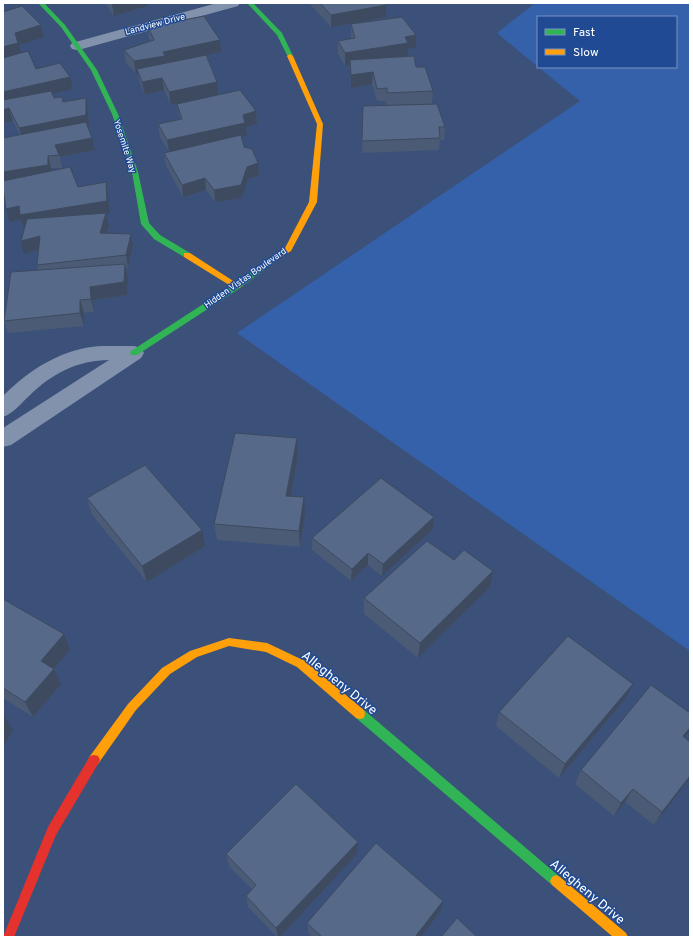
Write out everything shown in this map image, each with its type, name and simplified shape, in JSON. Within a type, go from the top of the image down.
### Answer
[{"type":"street","name":"Yosemite Way","points":[[41,3],[63,26],[94,70],[115,114],[135,172],[145,224],[157,237],[237,286]]},
{"type":"street","name":"Landview Drive","points":[[77,46],[233,3]]},
{"type":"street","name":"Hidden Vistas Boulevard","points":[[3,439],[237,286],[288,249],[312,202],[320,124],[280,34],[250,3]]},
{"type":"street","points":[[3,409],[24,386],[47,370],[69,359],[97,353],[134,353]]},
{"type":"street","name":"Allegheny Drive","points":[[8,937],[52,831],[94,760],[132,707],[166,671],[194,654],[229,642],[266,648],[301,664],[622,937]]},
{"type":"shaded area","points":[[535,3],[690,3],[690,651],[237,333],[580,101],[539,68],[677,68],[677,16],[537,16],[537,66],[497,33]]},
{"type":"building","points":[[320,3],[385,3],[386,5],[331,15]]},
{"type":"building","points":[[22,6],[41,25],[15,33],[18,43],[3,47],[3,12]]},
{"type":"building","points":[[204,16],[220,40],[163,52],[165,56],[134,61],[124,50],[154,40],[148,27]]},
{"type":"building","points":[[402,17],[416,35],[405,37],[408,43],[345,53],[338,41],[355,38],[351,24]]},
{"type":"building","points":[[28,51],[36,69],[60,63],[70,77],[3,92],[3,58]]},
{"type":"building","points":[[206,55],[217,82],[169,92],[162,78],[142,82],[137,69]]},
{"type":"building","points":[[414,56],[416,67],[425,67],[433,91],[387,93],[387,88],[377,89],[373,72],[351,75],[350,60]]},
{"type":"building","points":[[240,90],[256,111],[243,115],[245,123],[167,140],[158,124],[182,119],[177,104]]},
{"type":"building","points":[[51,91],[54,98],[62,97],[63,102],[86,98],[86,115],[19,128],[9,108],[3,110],[3,100]]},
{"type":"building","points":[[437,104],[445,127],[439,127],[440,138],[362,141],[363,106]]},
{"type":"building","points":[[86,122],[92,138],[55,145],[59,155],[48,156],[48,165],[3,172],[3,138]]},
{"type":"building","points":[[241,135],[244,147],[252,149],[258,163],[247,167],[241,185],[214,190],[205,178],[182,185],[164,153]]},
{"type":"building","points":[[70,167],[78,187],[106,182],[107,201],[20,215],[19,206],[6,209],[3,181]]},
{"type":"building","points":[[106,213],[100,233],[131,234],[126,255],[37,265],[40,236],[21,241],[27,219]]},
{"type":"building","points":[[125,264],[124,282],[90,287],[91,299],[80,300],[80,313],[4,321],[11,272]]},
{"type":"building","points":[[235,433],[297,438],[286,496],[304,497],[299,531],[214,524]]},
{"type":"building","points":[[145,465],[202,530],[142,566],[87,498]]},
{"type":"building","points":[[381,478],[434,517],[383,564],[368,553],[352,569],[312,538]]},
{"type":"building","points":[[427,541],[454,560],[464,550],[493,571],[420,643],[364,598]]},
{"type":"building","points":[[3,599],[64,634],[41,661],[54,669],[25,702],[3,688]]},
{"type":"building","points":[[568,636],[633,684],[565,764],[499,712]]},
{"type":"building","points":[[651,685],[690,713],[690,728],[683,736],[690,742],[690,776],[662,812],[633,789],[621,803],[581,770]]},
{"type":"building","points":[[296,784],[358,842],[276,928],[246,896],[256,885],[226,854]]},
{"type":"building","points":[[376,843],[443,901],[415,937],[322,937],[307,923]]},
{"type":"building","points":[[457,918],[477,937],[441,937]]},
{"type":"traffic: fast","points":[[41,3],[63,26],[94,70],[115,114],[135,172],[145,224],[157,237],[187,255]]},
{"type":"traffic: fast","points":[[250,3],[280,34],[290,56]]},
{"type":"traffic: fast","points":[[134,353],[237,286],[272,261]]},
{"type":"traffic: fast","points":[[360,714],[556,881]]},
{"type":"traffic: slow","points":[[272,261],[288,249],[313,202],[320,124],[290,56]]},
{"type":"traffic: slow","points":[[187,255],[237,286]]},
{"type":"traffic: slow","points":[[94,760],[132,707],[166,671],[194,654],[229,642],[267,648],[301,664],[360,714]]},
{"type":"traffic: slow","points":[[556,881],[622,937]]},
{"type":"traffic: jam","points":[[8,937],[52,831],[94,760]]}]
